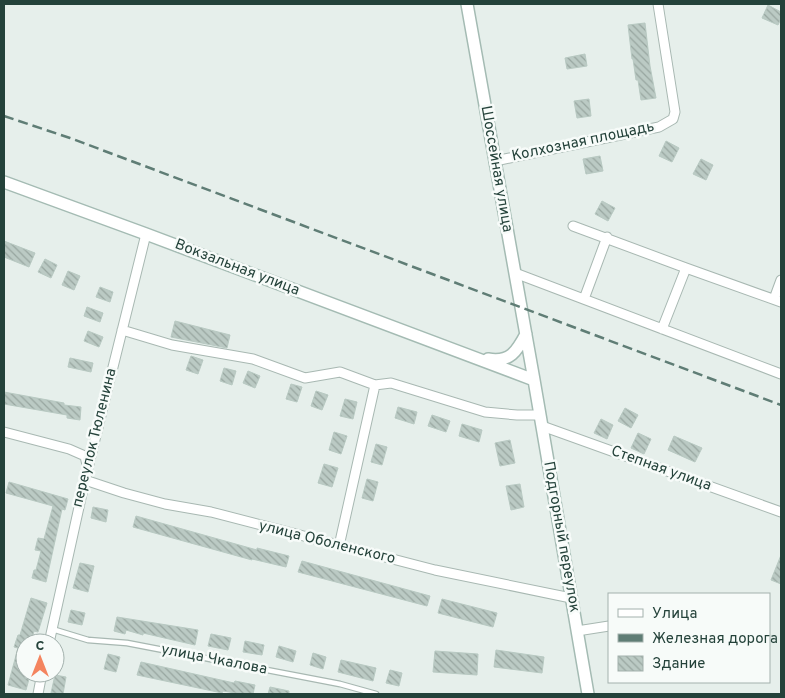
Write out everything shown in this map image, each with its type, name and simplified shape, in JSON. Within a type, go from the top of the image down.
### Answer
[{"type":"main road","name":"Шоссейная улица","points":[[467,4],[534,380]]},
{"type":"main road","name":"Вокзальная улица","points":[[4,182],[469,355]]},
{"type":"main road","points":[[469,355],[495,360],[506,359],[518,350],[526,334]]},
{"type":"main road","points":[[469,355],[534,380]]},
{"type":"main road","name":"Подгорный переулок","points":[[534,380],[588,694]]},
{"type":"street","name":"Колхозная площадь","points":[[495,161],[659,127],[674,119],[675,112],[658,4]]},
{"type":"street","points":[[573,226],[778,300],[781,280]]},
{"type":"street","name":"переулок Тюленина","points":[[51,633],[84,480],[146,234]]},
{"type":"street","points":[[584,299],[607,238]]},
{"type":"street","points":[[662,329],[686,268]]},
{"type":"street","points":[[515,273],[781,374]]},
{"type":"street","name":"Степная улица","points":[[122,330],[172,345],[253,359],[305,378],[340,372],[375,385],[391,383],[485,412],[518,415],[541,421],[781,512]]},
{"type":"street","points":[[339,546],[375,385]]},
{"type":"street","points":[[4,432],[69,449],[85,456],[88,467]]},
{"type":"street","name":"улица Оболенского","points":[[84,480],[165,504],[212,512],[468,578],[571,598]]},
{"type":"street","points":[[577,631],[608,626]]},
{"type":"lane","name":"улица Чкалова","points":[[52,629],[88,640],[127,643],[340,684],[376,694]]},
{"type":"building","points":[[768,5],[781,12],[781,19],[778,25],[762,18]]},
{"type":"building","points":[[645,23],[656,98],[641,100],[632,59],[628,25]]},
{"type":"building","points":[[585,54],[587,66],[567,69],[565,58]]},
{"type":"building","points":[[589,99],[591,116],[577,118],[574,101]]},
{"type":"building","points":[[666,141],[679,148],[672,162],[659,156]]},
{"type":"building","points":[[600,156],[603,171],[586,174],[583,159]]},
{"type":"building","points":[[701,159],[713,165],[706,180],[693,174]]},
{"type":"building","points":[[602,201],[615,208],[608,221],[595,214]]},
{"type":"building","points":[[4,241],[35,253],[29,267],[4,257]]},
{"type":"building","points":[[45,259],[57,265],[51,278],[38,272]]},
{"type":"building","points":[[68,271],[80,276],[74,290],[62,285]]},
{"type":"building","points":[[100,287],[113,292],[110,302],[96,297]]},
{"type":"building","points":[[87,307],[103,313],[100,322],[84,316]]},
{"type":"building","points":[[175,321],[230,335],[227,348],[171,337]]},
{"type":"building","points":[[88,331],[103,337],[99,347],[84,341]]},
{"type":"building","points":[[191,356],[203,360],[198,374],[186,370]]},
{"type":"building","points":[[70,358],[93,363],[91,372],[68,367]]},
{"type":"building","points":[[224,368],[236,371],[232,385],[220,381]]},
{"type":"building","points":[[248,371],[260,376],[255,388],[243,383]]},
{"type":"building","points":[[291,384],[302,387],[297,402],[286,399]]},
{"type":"building","points":[[316,391],[328,395],[322,410],[311,406]]},
{"type":"building","points":[[4,392],[81,407],[80,420],[67,418],[67,415],[4,404]]},
{"type":"building","points":[[345,399],[357,402],[353,419],[340,416]]},
{"type":"building","points":[[398,407],[417,412],[414,424],[395,418]]},
{"type":"building","points":[[625,408],[638,415],[631,428],[618,421]]},
{"type":"building","points":[[432,415],[450,421],[446,432],[428,426]]},
{"type":"building","points":[[601,419],[613,425],[607,439],[594,433]]},
{"type":"building","points":[[462,424],[482,430],[479,442],[459,436]]},
{"type":"building","points":[[334,432],[347,436],[341,454],[329,450]]},
{"type":"building","points":[[638,433],[651,439],[644,454],[631,448]]},
{"type":"building","points":[[674,436],[702,448],[695,462],[668,450]]},
{"type":"building","points":[[510,440],[515,463],[500,466],[495,443]]},
{"type":"building","points":[[376,444],[387,447],[382,465],[371,462]]},
{"type":"building","points":[[324,464],[338,468],[332,487],[318,483]]},
{"type":"building","points":[[367,479],[378,482],[373,501],[362,498]]},
{"type":"building","points":[[9,482],[68,499],[65,510],[62,509],[46,582],[32,578],[41,551],[35,550],[38,538],[44,539],[53,506],[6,493]]},
{"type":"building","points":[[520,484],[524,507],[511,510],[506,486]]},
{"type":"building","points":[[93,507],[108,510],[106,522],[91,518]]},
{"type":"building","points":[[136,516],[257,550],[257,548],[289,556],[286,567],[252,560],[133,527]]},
{"type":"building","points":[[781,555],[781,584],[771,580]]},
{"type":"building","points":[[302,561],[430,596],[427,606],[298,572]]},
{"type":"building","points":[[80,563],[94,566],[88,592],[73,588]]},
{"type":"building","points":[[31,598],[47,603],[38,632],[21,633]]},
{"type":"building","points":[[442,599],[497,613],[493,627],[438,613]]},
{"type":"building","points":[[71,610],[85,613],[82,625],[68,622]]},
{"type":"building","points":[[117,617],[198,630],[195,645],[126,630],[125,634],[114,631]]},
{"type":"building","points":[[211,634],[231,638],[228,650],[208,646]]},
{"type":"building","points":[[245,641],[264,645],[262,655],[243,652]]},
{"type":"building","points":[[279,646],[296,651],[293,662],[276,657]]},
{"type":"building","points":[[496,650],[544,657],[542,673],[494,667]]},
{"type":"building","points":[[435,651],[478,654],[477,675],[433,672]]},
{"type":"building","points":[[313,653],[326,657],[323,669],[310,665]]},
{"type":"building","points":[[108,654],[120,657],[116,672],[104,669]]},
{"type":"building","points":[[15,659],[15,683],[28,683],[26,690],[8,685]]},
{"type":"building","points":[[341,660],[376,668],[373,681],[338,672]]},
{"type":"building","points":[[141,662],[234,683],[235,681],[255,685],[253,694],[223,691],[222,693],[137,675]]},
{"type":"building","points":[[390,670],[402,673],[399,686],[386,683]]},
{"type":"building","points":[[53,683],[65,683],[63,694],[51,693]]},
{"type":"building","points":[[270,687],[289,691],[289,694],[268,694]]},
{"type":"railway","points":[[4,116],[70,138],[781,405]]}]
